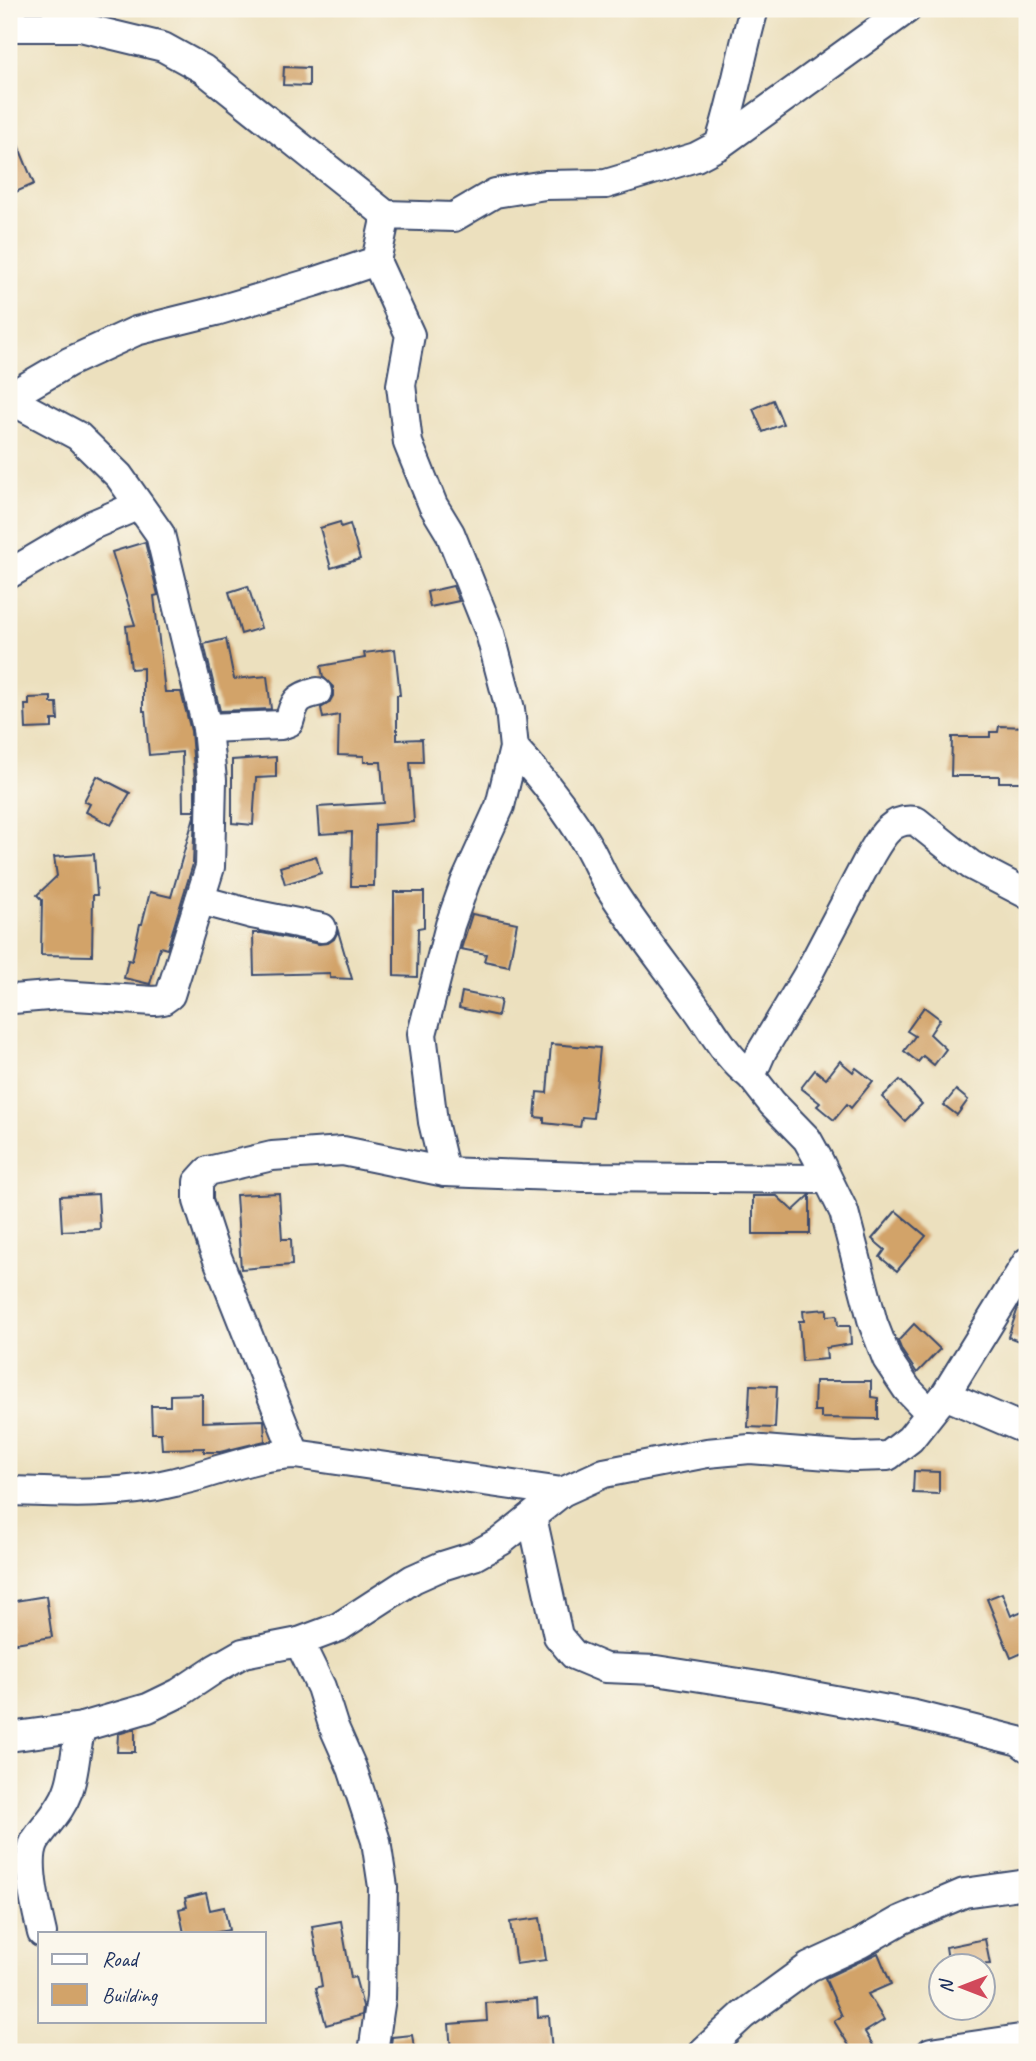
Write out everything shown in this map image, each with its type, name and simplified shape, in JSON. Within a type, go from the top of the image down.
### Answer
[{"type":"street","points":[[719,145],[732,105],[739,62],[754,9]]},
{"type":"street","points":[[14,21],[80,27],[163,47],[203,69],[386,215],[454,217],[495,193],[545,185],[606,184],[696,157],[719,145],[907,9]]},
{"type":"street","points":[[386,215],[376,261],[410,335],[401,384],[408,443],[433,505],[450,533],[490,633],[510,709],[514,748],[500,806],[465,883],[450,925],[422,1034],[433,1122],[445,1172]]},
{"type":"street","points":[[9,398],[69,362],[136,331],[229,308],[376,261]]},
{"type":"street","points":[[9,398],[78,436],[119,477],[160,534],[207,728],[212,780],[210,867],[170,995],[163,1000],[60,995],[13,999]]},
{"type":"street","points":[[9,574],[92,525],[139,505]]},
{"type":"street","points":[[207,728],[281,725],[289,722],[301,696],[317,692]]},
{"type":"street","points":[[514,748],[544,781],[569,815],[589,847],[608,886],[726,1053],[751,1076],[772,1103],[807,1139],[844,1212],[873,1323],[887,1359],[907,1389],[937,1404],[1027,1430]]},
{"type":"street","points":[[751,1076],[762,1051],[807,976],[870,856],[894,823],[916,821],[971,865],[1027,894]]},
{"type":"street","points":[[200,900],[262,917],[322,928]]},
{"type":"street","points":[[295,1454],[213,1247],[198,1200],[198,1182],[208,1171],[272,1156],[344,1151],[445,1172],[583,1177],[827,1179]]},
{"type":"street","points":[[9,1737],[82,1727],[148,1708],[179,1693],[215,1668],[243,1653],[299,1642],[339,1627],[412,1579],[474,1556],[501,1541],[562,1492],[604,1473],[707,1453],[750,1449],[854,1457],[888,1456],[910,1439],[937,1404],[1027,1262]]},
{"type":"street","points":[[9,1491],[97,1494],[134,1490],[174,1483],[275,1454],[295,1454],[562,1492]]},
{"type":"street","points":[[532,1517],[558,1636],[574,1655],[606,1668],[656,1670],[915,1715],[1019,1741],[1027,1747]]},
{"type":"street","points":[[299,1642],[321,1687],[376,1841],[383,1887],[381,1998],[373,2052]]},
{"type":"street","points":[[42,1932],[32,1869],[33,1847],[51,1823],[68,1791],[76,1743],[82,1727]]},
{"type":"street","points":[[703,2052],[743,2015],[809,1967],[859,1944],[901,1920],[964,1893],[1027,1884]]},
{"type":"street","points":[[930,2052],[1027,2038]]},
{"type":"building","points":[[284,67],[309,68],[309,86],[283,85]]},
{"type":"building","points":[[9,123],[34,184],[9,195]]},
{"type":"building","points":[[773,400],[783,424],[763,432],[753,409]]},
{"type":"building","points":[[340,522],[341,527],[350,524],[360,559],[331,568],[320,528]]},
{"type":"building","points":[[145,542],[158,595],[154,596],[165,692],[181,692],[191,731],[195,811],[183,811],[182,752],[149,755],[143,711],[143,668],[131,669],[126,626],[135,625],[112,552]]},
{"type":"building","points":[[248,586],[261,628],[241,634],[229,592]]},
{"type":"building","points":[[453,586],[459,601],[430,607],[427,592]]},
{"type":"building","points":[[226,639],[234,679],[267,676],[271,709],[220,711],[204,644]]},
{"type":"building","points":[[395,649],[400,695],[397,695],[397,740],[422,739],[423,762],[410,762],[414,822],[375,825],[374,886],[351,886],[352,832],[320,834],[318,807],[384,803],[381,762],[364,762],[364,756],[338,755],[339,715],[323,718],[321,708],[329,703],[333,696],[333,687],[323,677],[321,666],[365,658],[364,653]]},
{"type":"building","points":[[51,697],[51,703],[57,703],[58,720],[52,720],[52,728],[26,729],[25,705],[29,705],[29,698]]},
{"type":"building","points":[[999,726],[1027,727],[1024,782],[999,782],[999,776],[951,776],[952,737],[990,737],[990,732],[998,732]]},
{"type":"building","points":[[276,757],[276,777],[256,778],[253,825],[232,823],[232,760]]},
{"type":"building","points":[[97,776],[130,793],[111,825],[86,812],[90,804],[84,801]]},
{"type":"building","points":[[195,813],[193,864],[167,949],[160,947],[150,984],[124,978],[128,960],[132,961],[150,892],[171,897]]},
{"type":"building","points":[[94,854],[97,895],[93,895],[92,956],[41,955],[42,900],[37,895],[57,876],[54,857]]},
{"type":"building","points":[[316,856],[321,873],[285,884],[280,867]]},
{"type":"building","points":[[394,892],[424,892],[424,927],[418,928],[417,977],[394,976]]},
{"type":"building","points":[[472,914],[517,923],[509,966],[484,961],[486,954],[461,949]]},
{"type":"building","points":[[338,931],[352,979],[330,978],[330,973],[254,975],[253,933],[319,944],[334,939]]},
{"type":"building","points":[[462,992],[501,1000],[498,1016],[459,1008]]},
{"type":"building","points":[[924,1007],[940,1019],[930,1034],[946,1049],[934,1065],[923,1056],[918,1062],[904,1051],[915,1036],[907,1031]]},
{"type":"building","points":[[551,1044],[600,1048],[593,1118],[582,1117],[580,1127],[544,1123],[544,1118],[535,1117],[537,1092],[547,1093]]},
{"type":"building","points":[[840,1061],[853,1072],[856,1068],[873,1081],[851,1108],[847,1104],[834,1120],[817,1106],[820,1103],[801,1088],[815,1070],[826,1079]]},
{"type":"building","points":[[900,1080],[922,1104],[905,1121],[882,1097]]},
{"type":"building","points":[[956,1090],[968,1100],[957,1115],[944,1105]]},
{"type":"building","points":[[279,1193],[282,1239],[291,1239],[292,1265],[241,1269],[236,1195]]},
{"type":"building","points":[[98,1194],[100,1229],[62,1231],[60,1196]]},
{"type":"building","points":[[810,1195],[810,1234],[753,1234],[753,1196],[777,1196],[793,1211]]},
{"type":"building","points":[[896,1211],[926,1236],[897,1271],[880,1257],[885,1250],[872,1239]]},
{"type":"building","points":[[1027,1293],[1027,1344],[1008,1337],[1018,1308]]},
{"type":"building","points":[[827,1309],[827,1316],[837,1315],[838,1326],[850,1326],[851,1344],[826,1348],[827,1359],[802,1361],[799,1321],[804,1321],[803,1311]]},
{"type":"building","points":[[914,1324],[940,1349],[917,1373],[898,1341]]},
{"type":"building","points":[[815,1381],[871,1381],[871,1397],[878,1398],[878,1419],[821,1418],[821,1411],[814,1411]]},
{"type":"building","points":[[750,1385],[777,1386],[775,1428],[748,1427]]},
{"type":"building","points":[[202,1394],[202,1422],[264,1420],[265,1441],[220,1452],[204,1452],[204,1448],[162,1449],[161,1433],[152,1433],[151,1406],[170,1406],[170,1395]]},
{"type":"building","points":[[914,1471],[939,1472],[939,1494],[913,1493]]},
{"type":"building","points":[[1002,1593],[1011,1616],[1027,1609],[1027,1651],[1011,1658],[987,1599]]},
{"type":"building","points":[[46,1596],[52,1637],[9,1644],[9,1602]]},
{"type":"building","points":[[135,1729],[135,1752],[117,1752],[118,1734]]},
{"type":"building","points":[[206,1893],[210,1910],[224,1907],[229,1930],[184,1932],[179,1909],[187,1907],[185,1898]]},
{"type":"building","points":[[540,1918],[546,1960],[516,1964],[510,1922]]},
{"type":"building","points":[[341,1921],[351,1978],[355,1977],[363,2006],[362,2015],[326,2025],[316,1988],[322,1986],[312,1926]]},
{"type":"building","points":[[985,1939],[988,1952],[947,1952],[946,1947]]},
{"type":"building","points":[[878,1953],[891,1984],[868,1994],[884,2020],[865,2032],[873,2045],[862,2052],[853,2052],[834,2021],[842,2016],[825,1978]]},
{"type":"building","points":[[537,1999],[538,2017],[549,2016],[552,2052],[451,2052],[449,2024],[487,2021],[486,2003]]},
{"type":"building","points":[[412,2035],[415,2052],[390,2052],[392,2037]]}]
